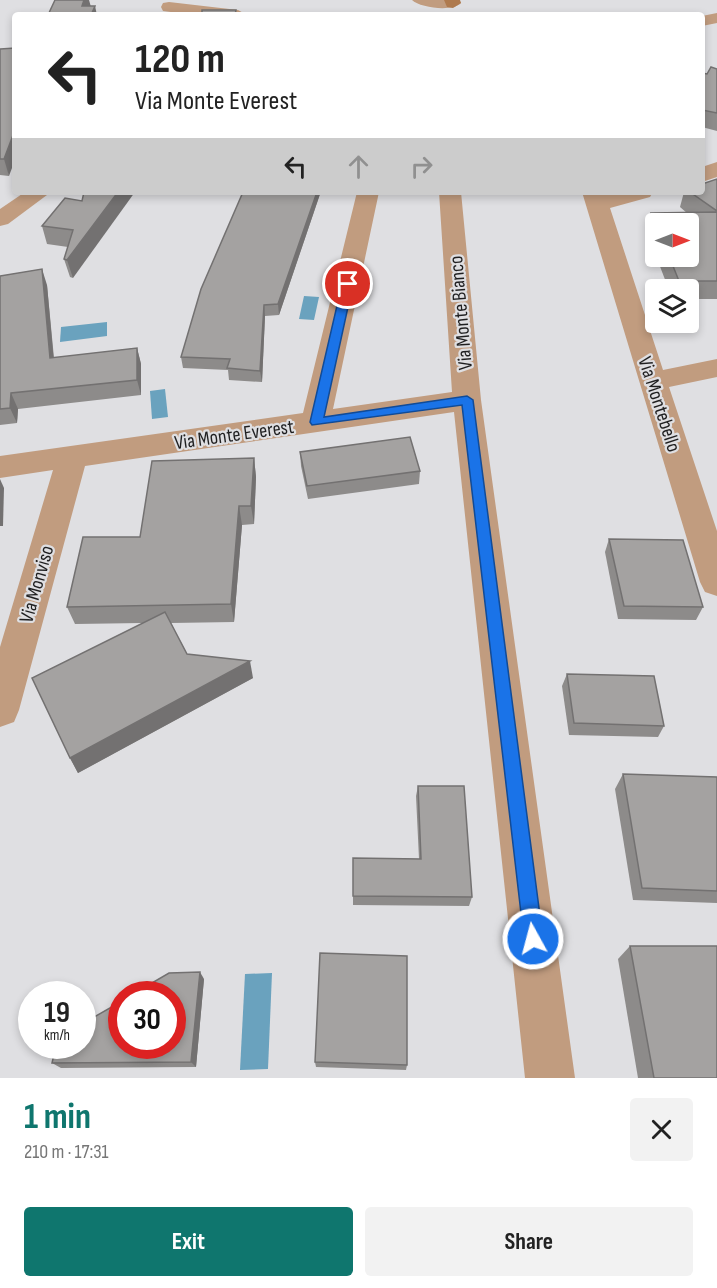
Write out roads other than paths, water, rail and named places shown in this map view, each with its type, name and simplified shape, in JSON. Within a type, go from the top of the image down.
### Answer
[{"type":"street","points":[[420,0],[454,4]]},
{"type":"street","points":[[170,7],[212,12]]},
{"type":"street","points":[[0,219],[36,195]]},
{"type":"street","points":[[316,422],[367,195]]},
{"type":"street","name":"Via Monte Bianco","points":[[450,195],[467,400],[550,1078]]},
{"type":"street","points":[[595,198],[618,195]]},
{"type":"street","name":"Via Montebello","points":[[595,198],[717,582]]},
{"type":"street","points":[[653,381],[717,368]]},
{"type":"street","name":"Via Monte Everest","points":[[0,467],[467,400]]},
{"type":"street","name":"Via Monviso","points":[[0,710],[72,458]]},
{"type":"water","points":[[304,296],[319,297],[314,320],[299,319]]},
{"type":"water","points":[[107,322],[107,336],[60,342],[61,327]]},
{"type":"water","points":[[165,389],[168,417],[152,419],[150,391]]},
{"type":"water","points":[[272,973],[268,1069],[240,1070],[245,974]]}]
